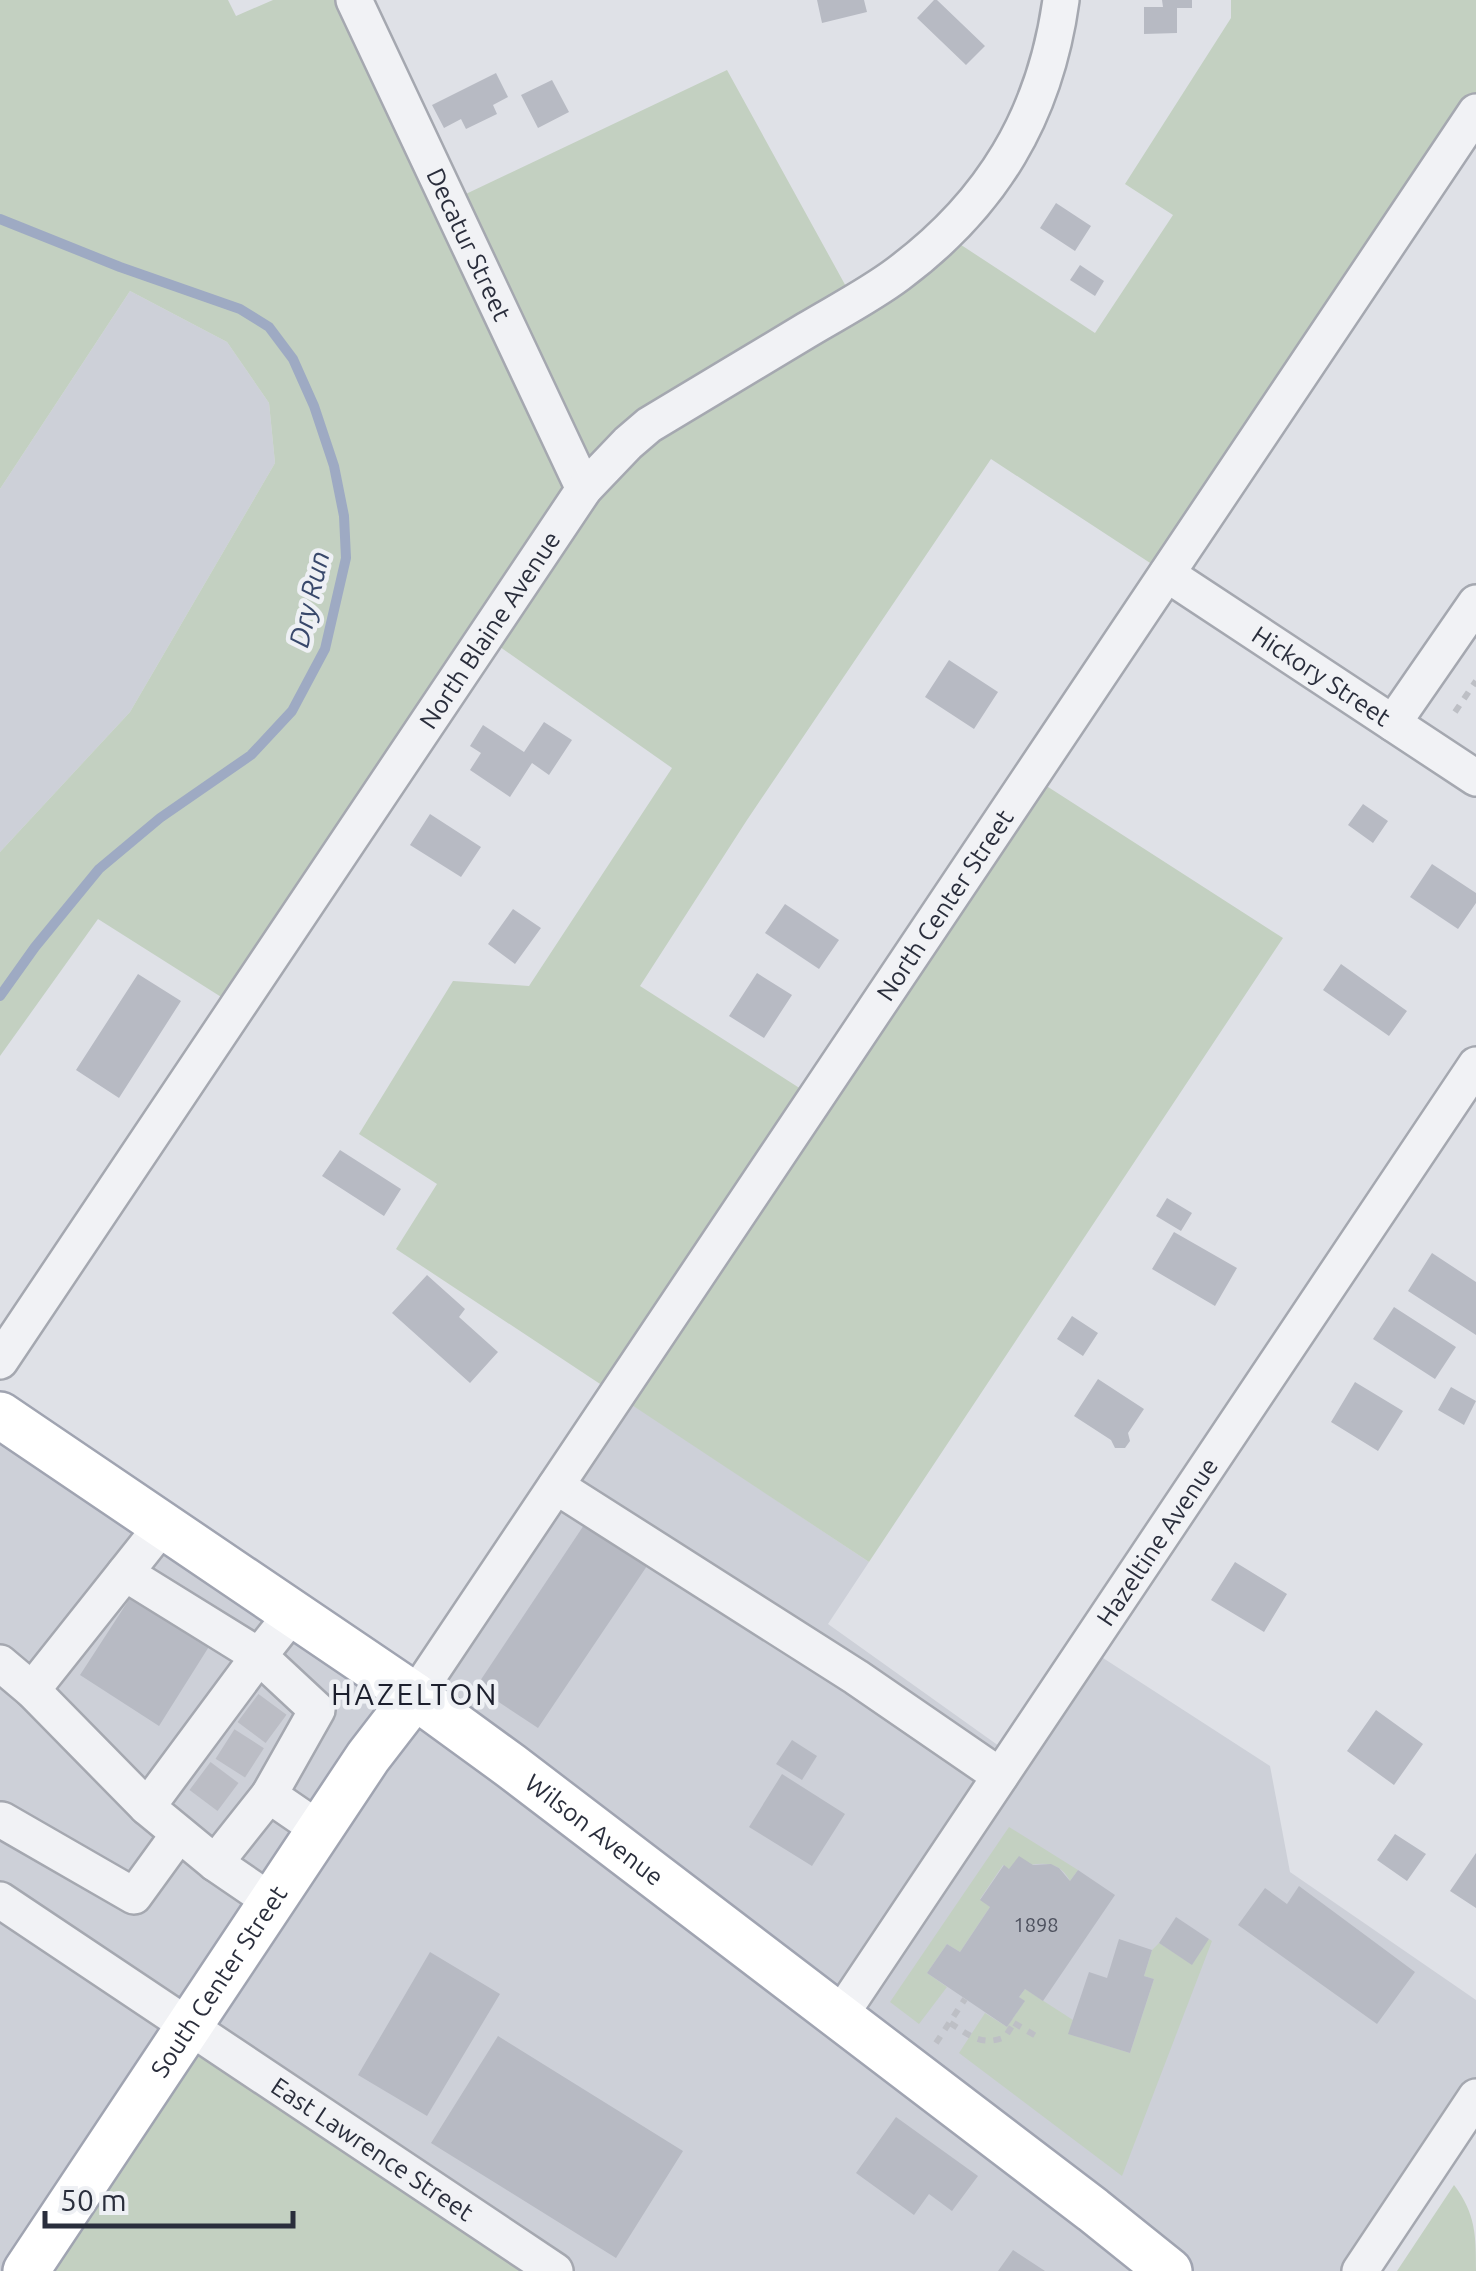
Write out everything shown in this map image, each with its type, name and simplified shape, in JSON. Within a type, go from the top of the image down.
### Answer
[{"type":"main road","name":"Wilson Avenue","points":[[0,1415],[415,1696],[511,1766],[1169,2271]]},
{"type":"main road","name":"South Center Street","points":[[26,2271],[368,1757],[415,1696]]},
{"type":"street","name":"Decatur Street","points":[[354,0],[584,488]]},
{"type":"street","name":"North Blaine Avenue","points":[[0,1360],[584,488],[650,425],[896,276],[946,235],[976,204],[1022,133],[1048,68],[1061,0]]},
{"type":"street","name":"North Center Street","points":[[415,1696],[1476,112]]},
{"type":"street","name":"Hickory Street","points":[[1167,574],[1476,778]]},
{"type":"street","points":[[1393,723],[1476,603]]},
{"type":"street","name":"Hazeltine Avenue","points":[[839,2017],[1476,1065]]},
{"type":"street","points":[[556,1486],[856,1677],[1000,1776]]},
{"type":"street","points":[[32,1690],[163,1526]]},
{"type":"street","points":[[125,1573],[258,1656],[317,1710],[292,1741],[215,1863]]},
{"type":"street","points":[[148,1807],[190,1769],[214,1737],[239,1701],[258,1656],[292,1613]]},
{"type":"street","points":[[0,1663],[148,1807],[215,1863],[272,1902]]},
{"type":"street","points":[[260,1793],[320,1830]]},
{"type":"street","points":[[2,1820],[134,1896],[179,1834]]},
{"type":"street","name":"East Lawrence Street","points":[[0,1900],[555,2271]]},
{"type":"street","points":[[1360,2271],[1476,2097]]},
{"type":"path","points":[[1454,712],[1476,681]]},
{"type":"path","points":[[936,2043],[966,1999]]},
{"type":"path","points":[[950,2023],[978,2041],[1005,2037],[1013,2022],[1036,2036]]},
{"type":"shaded area","points":[[130,291],[227,342],[269,403],[275,463],[130,712],[0,852],[0,489]]},
{"type":"shaded area","points":[[617,1394],[869,1562],[828,1624],[1013,1756],[1086,1647],[1270,1766],[1290,1872],[1476,2000],[1476,2097],[1360,2271],[0,2271],[0,1415],[415,1696]]},
{"type":"green space","points":[[0,0],[228,0],[236,16],[273,0],[354,0],[449,202],[727,70],[854,301],[946,235],[1095,333],[1173,215],[1125,184],[1231,18],[1231,0],[1476,0],[1476,112],[1167,574],[991,459],[640,986],[815,1098],[1031,776],[1283,938],[869,1562],[396,1249],[437,1184],[359,1134],[453,981],[529,986],[672,768],[486,637],[237,1007],[98,919],[0,1056],[0,852],[130,712],[275,463],[269,403],[227,342],[130,291],[0,489]]},
{"type":"green space","points":[[1009,1827],[1078,1870],[1070,1881],[1051,1865],[1009,1869],[1003,1865],[980,1899],[990,1907],[960,1952],[947,1944],[927,1973],[947,1987],[919,2024],[890,2002]]},
{"type":"green space","points":[[1209,1939],[1212,1941],[1122,2176],[959,2053],[985,2013],[1007,2027],[1024,2002],[1019,1997],[1025,1989],[1073,2020],[1069,2034],[1130,2053],[1154,1979],[1144,1976],[1152,1950],[1159,1943],[1192,1964]]},
{"type":"green space","points":[[189,2027],[555,2271],[26,2271]]},
{"type":"green space","points":[[1454,2185],[1473,2226],[1476,2271],[1397,2271]]},
{"type":"building","points":[[817,0],[864,0],[867,12],[822,23]]},
{"type":"building","points":[[934,0],[985,46],[966,65],[917,18]]},
{"type":"building","points":[[1162,0],[1192,0],[1192,8],[1177,8],[1177,33],[1144,34],[1144,7],[1163,7]]},
{"type":"building","points":[[496,73],[508,97],[493,105],[497,114],[466,129],[461,119],[444,128],[432,105]]},
{"type":"building","points":[[552,80],[569,112],[538,128],[521,95]]},
{"type":"building","points":[[1056,203],[1091,226],[1075,251],[1040,228]]},
{"type":"building","points":[[1080,265],[1104,281],[1095,296],[1070,280]]},
{"type":"building","points":[[949,660],[998,692],[974,729],[925,697]]},
{"type":"building","points":[[544,722],[572,740],[549,775],[532,763],[510,797],[470,770],[481,753],[470,746],[483,725],[524,752]]},
{"type":"building","points":[[1363,804],[1388,821],[1373,843],[1348,825]]},
{"type":"building","points":[[430,814],[481,847],[461,877],[410,845]]},
{"type":"building","points":[[1432,864],[1476,893],[1476,903],[1458,929],[1410,897]]},
{"type":"building","points":[[785,904],[839,940],[819,969],[765,933]]},
{"type":"building","points":[[513,909],[541,928],[515,964],[488,944]]},
{"type":"building","points":[[1341,964],[1407,1011],[1389,1036],[1323,990]]},
{"type":"building","points":[[757,973],[792,995],[764,1038],[729,1016]]},
{"type":"building","points":[[138,974],[181,1001],[119,1098],[76,1070]]},
{"type":"building","points":[[340,1150],[401,1189],[384,1216],[322,1176]]},
{"type":"building","points":[[1167,1198],[1192,1213],[1181,1231],[1156,1216]]},
{"type":"building","points":[[1174,1232],[1237,1268],[1215,1306],[1152,1269]]},
{"type":"building","points":[[1432,1253],[1476,1282],[1476,1335],[1408,1291]]},
{"type":"building","points":[[427,1275],[465,1309],[459,1317],[498,1352],[470,1383],[392,1313]]},
{"type":"building","points":[[1394,1307],[1456,1347],[1435,1379],[1373,1339]]},
{"type":"building","points":[[1072,1316],[1098,1333],[1083,1356],[1057,1339]]},
{"type":"building","points":[[1098,1379],[1144,1409],[1128,1433],[1130,1441],[1125,1448],[1115,1448],[1111,1440],[1074,1416]]},
{"type":"building","points":[[1355,1382],[1403,1411],[1378,1451],[1331,1422]]},
{"type":"building","points":[[1451,1387],[1476,1401],[1464,1425],[1438,1410]]},
{"type":"building","points":[[586,1522],[649,1563],[538,1728],[476,1687]]},
{"type":"building","points":[[1235,1562],[1287,1594],[1264,1632],[1211,1600]]},
{"type":"building","points":[[132,1595],[210,1645],[159,1726],[80,1675]]},
{"type":"building","points":[[1376,1710],[1423,1744],[1394,1785],[1347,1751]]},
{"type":"building","points":[[792,1740],[817,1756],[802,1780],[776,1764]]},
{"type":"building","points":[[782,1774],[845,1814],[812,1866],[749,1827]]},
{"type":"building","points":[[1395,1834],[1426,1854],[1407,1881],[1377,1860]]},
{"type":"building","points":[[1476,1853],[1476,1908],[1450,1891]]},
{"type":"building","points":[[1019,1856],[1033,1865],[1051,1864],[1070,1881],[1078,1870],[1115,1895],[1043,2001],[1025,1989],[1019,1997],[1025,2001],[1007,2027],[927,1973],[947,1944],[960,1952],[990,1907],[980,1900],[1004,1865],[1009,1869]]},
{"type":"building","points":[[1299,1886],[1415,1972],[1377,2024],[1238,1925],[1265,1888],[1287,1904]]},
{"type":"building","points":[[1176,1917],[1209,1939],[1192,1965],[1159,1943]]},
{"type":"building","points":[[1119,1939],[1152,1950],[1144,1976],[1154,1979],[1130,2053],[1068,2034],[1089,1972],[1107,1978]]},
{"type":"building","points":[[430,1952],[500,1994],[427,2116],[358,2075]]},
{"type":"building","points":[[498,2036],[683,2151],[616,2258],[431,2143]]},
{"type":"building","points":[[896,2117],[978,2176],[952,2211],[929,2194],[914,2215],[856,2173]]},
{"type":"building","points":[[1013,2250],[1045,2271],[998,2271]]},
{"type":"waterway","name":"Dry Run","points":[[0,219],[240,309],[269,327],[293,359],[314,406],[334,466],[344,516],[346,558],[325,649],[292,711],[251,755],[160,818],[99,869],[0,996]]},
{"type":"tunnel","points":[[248,1708],[287,1737]]},
{"type":"tunnel","points":[[225,1744],[264,1769]]},
{"type":"tunnel","points":[[200,1776],[240,1806]]},
{"type":"district","name":"HAZELTON","points":[[415,1695]]}]
